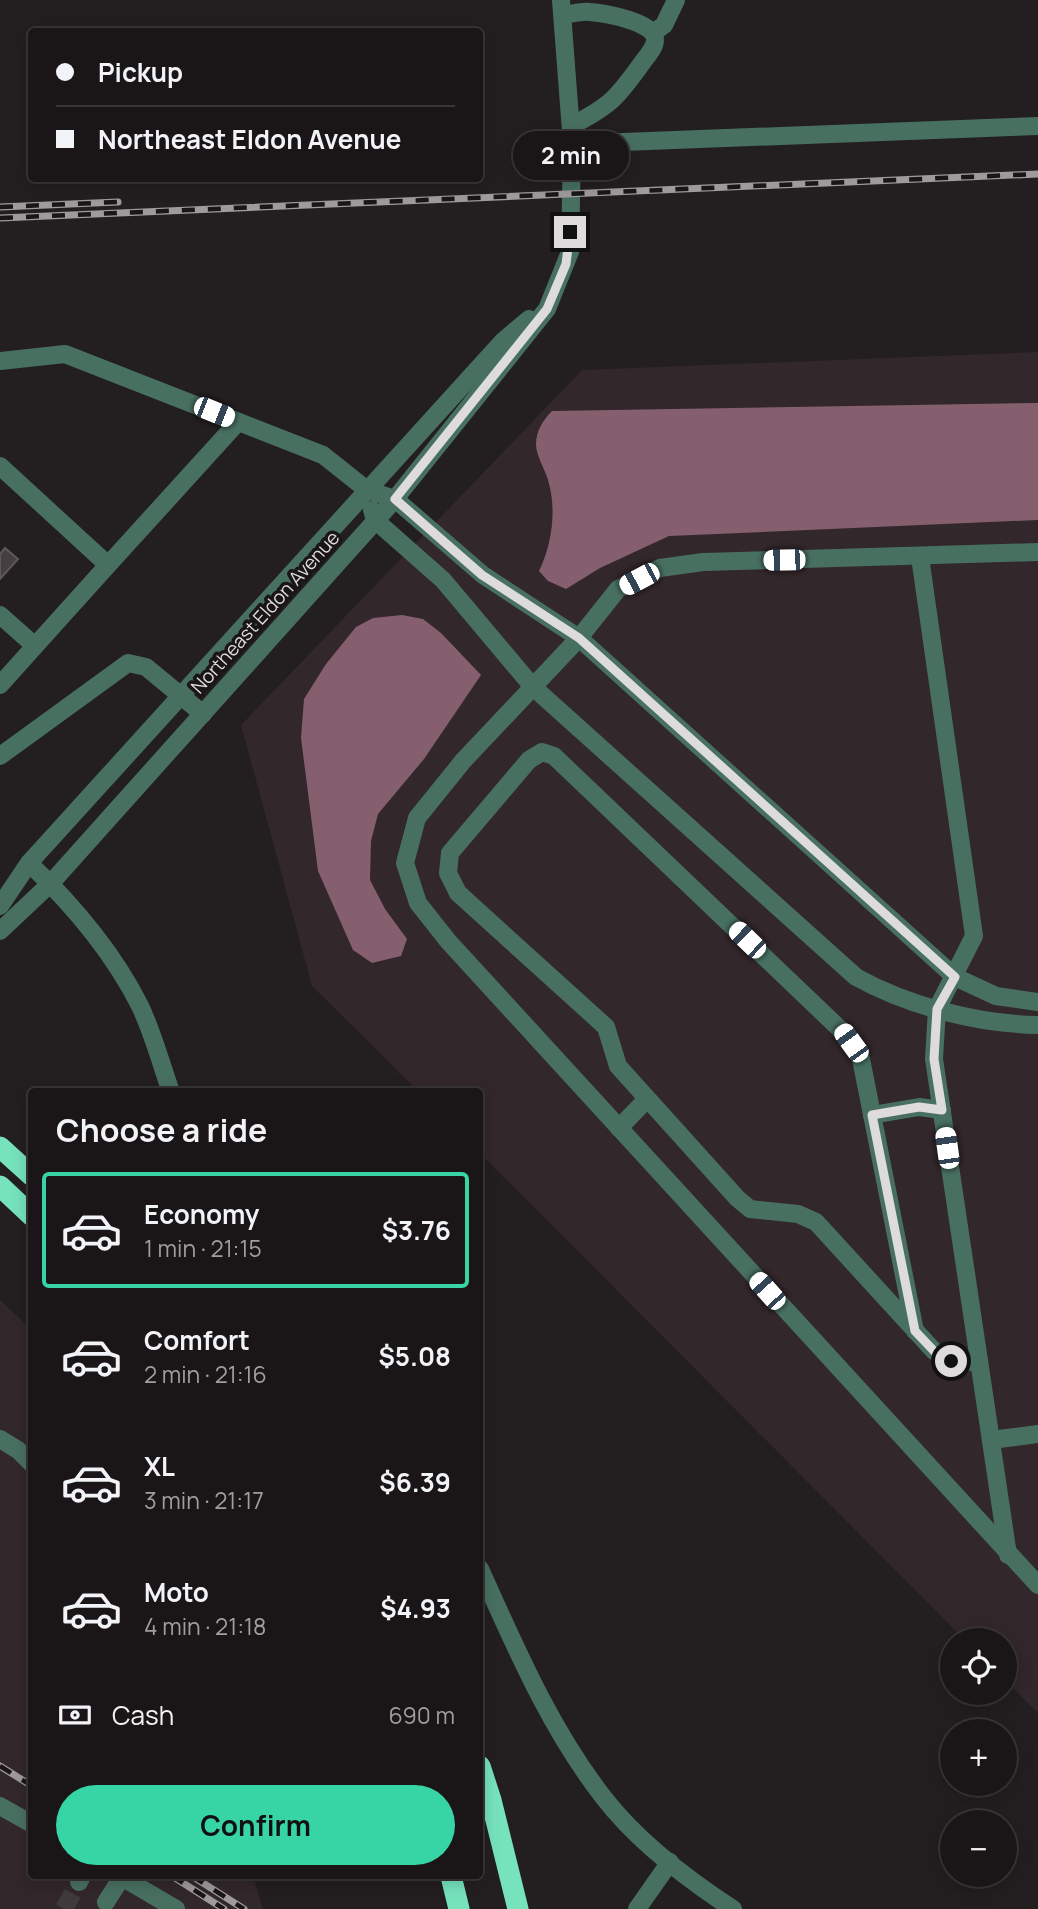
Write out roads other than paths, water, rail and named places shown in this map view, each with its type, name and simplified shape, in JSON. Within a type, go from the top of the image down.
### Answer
[{"type":"highway","points":[[0,1147],[28,1172]]},
{"type":"highway","points":[[0,1186],[28,1212]]},
{"type":"highway","points":[[483,1776],[518,1909]]},
{"type":"highway","points":[[453,1879],[459,1909]]},
{"type":"street","points":[[653,33],[664,25],[676,0]]},
{"type":"street","points":[[562,7],[640,22],[653,33],[655,39],[651,51],[618,97],[598,112],[570,126]]},
{"type":"street","name":"Northeast Eldon Avenue","points":[[0,931],[51,883],[395,499],[547,309],[569,252],[572,144],[562,7]]},
{"type":"street","points":[[572,144],[1038,126]]},
{"type":"street","name":"Northeast Eldon Avenue","points":[[0,906],[29,863],[503,341],[531,317],[547,309]]},
{"type":"street","points":[[0,361],[65,354],[323,456],[367,490],[395,499],[482,575],[579,638],[955,977],[996,996],[1038,1002]]},
{"type":"street","points":[[0,685],[238,422]]},
{"type":"street","points":[[0,466],[108,565]]},
{"type":"street","points":[[367,490],[375,520],[443,580],[533,687],[848,971],[887,995],[937,1009],[1038,1025]]},
{"type":"street","points":[[1038,552],[703,562],[660,568],[618,589],[579,638],[463,761],[417,818],[405,863],[418,903],[448,941],[1038,1586]]},
{"type":"street","points":[[920,557],[974,936],[937,1009],[934,1059],[1008,1555]]},
{"type":"street","points":[[0,615],[35,646]]},
{"type":"street","points":[[0,757],[128,663],[146,667],[203,713]]},
{"type":"street","points":[[915,1331],[860,1054],[843,1032],[554,756],[542,752],[529,760],[450,853],[448,873],[458,893],[606,1027],[618,1066],[737,1198],[750,1209],[798,1214],[816,1222],[915,1331],[934,1351],[951,1361],[979,1362]]},
{"type":"street","points":[[29,863],[51,883],[107,949],[140,1008],[170,1088]]},
{"type":"street","points":[[619,1128],[648,1099]]},
{"type":"street","points":[[872,1115],[919,1107],[942,1110]]},
{"type":"street","points":[[991,1440],[1038,1434]]},
{"type":"street","points":[[0,1439],[28,1460]]},
{"type":"street","points":[[483,1576],[534,1689],[567,1744],[605,1799],[651,1847],[733,1909]]},
{"type":"street","points":[[0,1805],[28,1822]]},
{"type":"street","points":[[637,1909],[670,1862]]},
{"type":"street","points":[[106,1902],[120,1879]]},
{"type":"street","points":[[124,1879],[176,1909]]},
{"type":"tunnel","points":[[64,1909],[79,1882]]},
{"type":"railway","points":[[0,218],[1038,174]]},
{"type":"railway","points":[[0,207],[118,202]]},
{"type":"railway","points":[[0,1766],[28,1784]]},
{"type":"railway","points":[[177,1879],[224,1909]]},
{"type":"railway","points":[[197,1879],[244,1909]]}]
